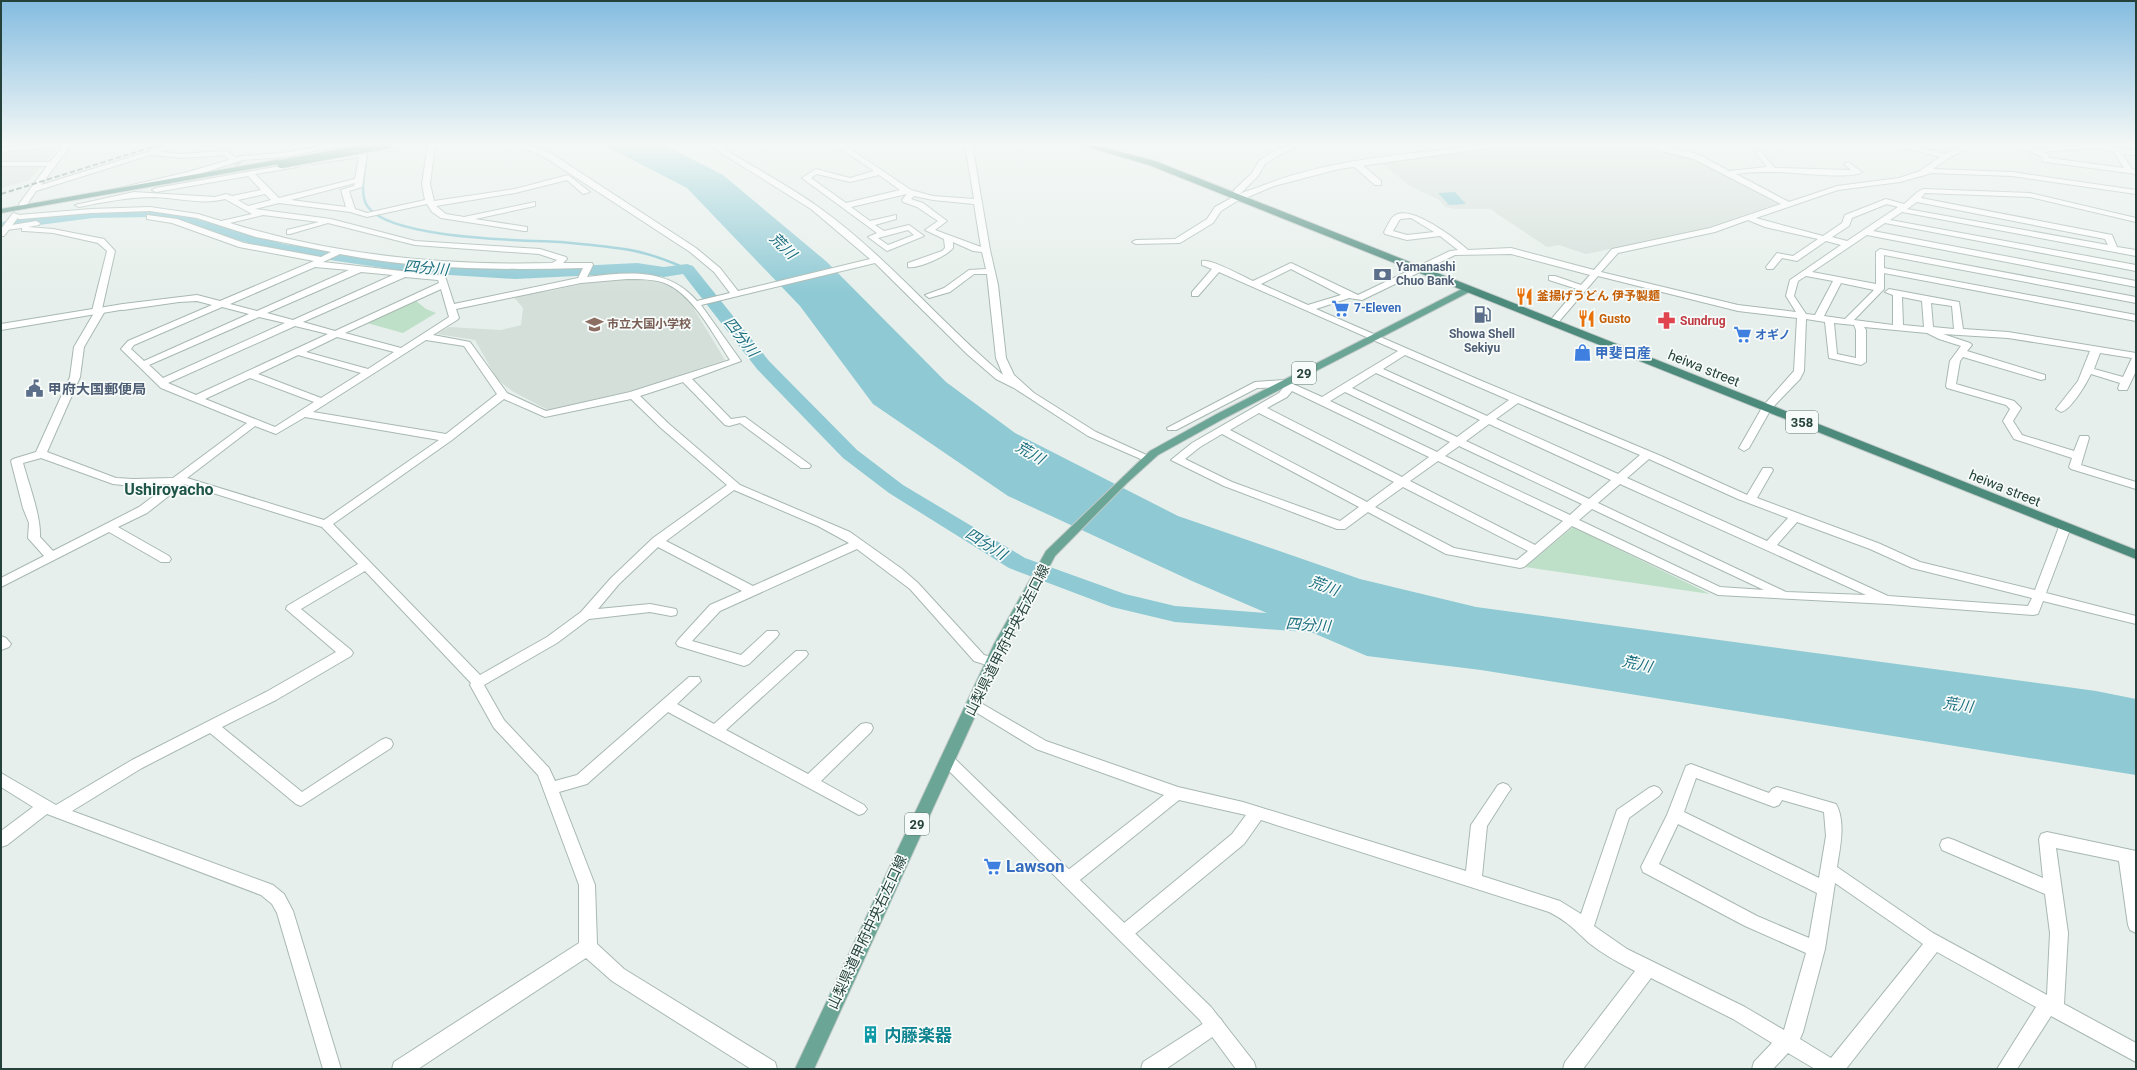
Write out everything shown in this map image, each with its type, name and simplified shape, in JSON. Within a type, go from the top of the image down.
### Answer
[{"type":"highway","points":[[1,211],[100,194]]},
{"type":"highway","points":[[1,215],[117,194]]},
{"type":"highway","name":"heiwa street","points":[[1235,194],[1419,270],[2136,555]]},
{"type":"main road","name":"山梨県道甲府中央右左口線","points":[[804,1069],[884,892],[993,662],[1034,581],[1050,554],[1145,460],[1219,417],[1287,384],[1373,336],[1468,289]]},
{"type":"street","points":[[23,204],[30,194]]},
{"type":"street","points":[[11,223],[137,194]]},
{"type":"street","points":[[231,199],[253,194]]},
{"type":"street","points":[[269,194],[278,201],[351,210],[368,215]]},
{"type":"street","points":[[247,209],[305,194]]},
{"type":"street","points":[[346,194],[351,210]]},
{"type":"street","points":[[427,194],[435,212],[444,216],[524,229]]},
{"type":"street","points":[[290,232],[431,202],[493,194]]},
{"type":"street","points":[[607,194],[693,250],[717,270],[736,294]]},
{"type":"street","points":[[792,194],[814,207],[877,260],[970,352],[1000,377],[1019,387],[1092,434],[1145,460]]},
{"type":"street","points":[[828,194],[882,234]]},
{"type":"street","points":[[845,206],[899,194]]},
{"type":"street","points":[[908,194],[906,200],[920,206],[943,221],[929,230],[948,239],[976,249],[986,250]]},
{"type":"street","points":[[916,194],[933,198],[978,202]]},
{"type":"street","points":[[977,194],[990,271],[994,285],[1001,358],[1009,376],[1019,387]]},
{"type":"street","points":[[1136,242],[1177,241],[1210,221],[1218,209],[1241,194]]},
{"type":"street","points":[[1768,194],[1787,204]]},
{"type":"street","points":[[1553,323],[1615,251],[1712,230],[1818,194]]},
{"type":"street","points":[[1744,448],[1767,408],[1796,377],[1799,371],[1802,315],[1790,296],[1794,280],[1916,199],[1919,194]]},
{"type":"street","points":[[2002,194],[2030,195],[2136,220]]},
{"type":"street","points":[[126,196],[155,195],[215,199],[226,196],[247,209],[264,213],[335,222],[415,243],[540,252],[563,259],[555,265]]},
{"type":"street","points":[[1916,199],[1935,204],[2075,229],[2109,237],[2113,249]]},
{"type":"street","points":[[1794,259],[1846,224],[1848,217],[1886,201],[1918,214],[2136,253]]},
{"type":"street","points":[[462,220],[532,204]]},
{"type":"street","points":[[291,216],[328,207]]},
{"type":"street","points":[[11,223],[91,211],[150,210],[198,216],[259,235],[338,252],[395,259],[512,268],[555,265],[589,265],[582,277]]},
{"type":"street","points":[[221,223],[264,213]]},
{"type":"street","points":[[1441,233],[1412,238],[1395,236],[1388,232],[1396,217],[1412,216],[1441,233],[1465,252]]},
{"type":"street","points":[[11,223],[84,217],[144,217],[174,221],[242,245],[321,261],[361,269],[442,278],[454,318],[276,431],[196,399],[160,382],[126,349],[126,346],[321,261],[338,252]]},
{"type":"street","points":[[869,224],[893,217]]},
{"type":"street","points":[[1749,218],[1768,225],[1849,244]]},
{"type":"street","points":[[1883,220],[1900,225],[2136,268]]},
{"type":"street","points":[[11,223],[31,229],[53,230],[101,241],[111,251],[99,311],[79,347],[75,377],[41,454]]},
{"type":"street","points":[[909,226],[920,236],[886,248],[872,237],[882,234],[909,226]]},
{"type":"street","points":[[1996,229],[2000,258]]},
{"type":"street","points":[[1865,232],[2136,284]]},
{"type":"street","points":[[912,265],[945,252],[949,248],[948,239]]},
{"type":"street","points":[[2100,247],[2124,316]]},
{"type":"street","points":[[1254,284],[1291,266],[1349,295],[1359,298],[1454,252],[1511,251],[1544,261],[1738,308],[1824,317],[1898,328],[2008,335],[2136,356]]},
{"type":"street","points":[[1853,321],[1880,289],[1880,252],[2136,300]]},
{"type":"street","points":[[1972,253],[1976,288]]},
{"type":"street","points":[[1770,267],[1780,256],[1816,265]]},
{"type":"street","points":[[695,304],[877,260]]},
{"type":"street","points":[[1206,263],[1750,500],[1874,546],[1916,565],[2136,620]]},
{"type":"street","points":[[1195,294],[1218,268]]},
{"type":"street","points":[[142,364],[361,269]]},
{"type":"street","points":[[1880,270],[2136,318]]},
{"type":"street","points":[[929,295],[947,290],[972,272],[990,271]]},
{"type":"street","points":[[1804,273],[1956,304],[1959,332]]},
{"type":"street","points":[[160,382],[404,274]]},
{"type":"street","points":[[426,337],[467,344],[503,395],[545,414],[633,395],[736,361],[689,296],[671,283],[653,279],[582,277],[553,288],[485,299],[451,307]]},
{"type":"street","points":[[1552,278],[1583,288]]},
{"type":"street","points":[[1838,280],[1824,317],[1832,356],[1861,362],[1861,330],[1853,321]]},
{"type":"street","points":[[196,399],[444,284]]},
{"type":"street","points":[[1897,293],[1898,328]]},
{"type":"street","points":[[1309,308],[1349,295]]},
{"type":"street","points":[[1,327],[189,298],[260,313],[403,350]]},
{"type":"street","points":[[1926,299],[1929,330]]},
{"type":"street","points":[[1929,330],[1967,345],[1955,361],[1950,386],[2010,403],[2016,408],[2008,421],[2018,437],[2078,456]]},
{"type":"street","points":[[2061,409],[2090,371],[2096,349]]},
{"type":"street","points":[[1323,401],[1405,351]]},
{"type":"street","points":[[296,352],[369,372]]},
{"type":"street","points":[[1962,353],[2041,377]]},
{"type":"street","points":[[2090,371],[2124,385],[2136,360]]},
{"type":"street","points":[[1375,369],[1888,600]]},
{"type":"street","points":[[250,374],[322,402]]},
{"type":"street","points":[[684,378],[729,423],[741,419],[805,466]]},
{"type":"street","points":[[1287,384],[1283,396],[1196,445],[1177,460],[1228,484],[1341,526],[1517,399]]},
{"type":"street","points":[[1172,428],[1255,385],[1287,384],[1718,591],[1789,596],[1888,600],[2033,612],[2065,527]]},
{"type":"street","points":[[1344,388],[1789,596]]},
{"type":"street","points":[[326,524],[448,438],[503,395]]},
{"type":"street","points":[[633,395],[665,426],[734,485],[822,523],[858,544],[914,586],[979,658],[993,662]]},
{"type":"street","points":[[1260,409],[1536,550]]},
{"type":"street","points":[[304,414],[448,438]]},
{"type":"street","points":[[1,583],[143,510],[254,423]]},
{"type":"street","points":[[1222,430],[1450,551],[1520,564],[1647,455]]},
{"type":"street","points":[[2084,438],[2075,467],[2136,486]]},
{"type":"street","points":[[52,557],[34,538],[35,523],[29,508],[17,461],[41,454],[107,478],[112,482],[131,483],[180,480],[326,524],[479,682]]},
{"type":"street","points":[[1750,500],[1767,470]]},
{"type":"street","points":[[479,682],[552,640],[586,615],[615,580],[657,542],[734,485]]},
{"type":"street","points":[[1769,546],[1796,516]]},
{"type":"street","points":[[109,527],[165,558]]},
{"type":"street","points":[[657,542],[752,591]]},
{"type":"street","points":[[772,634],[744,661],[683,643],[715,608],[858,544]]},
{"type":"street","points":[[1,840],[51,809],[212,727],[346,653],[292,609],[366,565]]},
{"type":"street","points":[[586,615],[650,608],[671,612]]},
{"type":"street","points":[[1,641],[4,644],[1,646]]},
{"type":"street","points":[[716,731],[801,654]]},
{"type":"street","points":[[550,788],[582,780],[694,681]]},
{"type":"street","points":[[479,682],[477,685],[499,724],[544,772],[587,885],[588,947],[598,959],[618,974],[768,1069]]},
{"type":"street","points":[[974,704],[1041,745],[1177,793],[1257,813],[1554,906],[1570,914],[1585,928],[1621,955],[1739,1013],[1833,1069],[1935,942]]},
{"type":"street","points":[[667,705],[859,809]]},
{"type":"street","points":[[212,727],[301,800],[386,744]]},
{"type":"street","points":[[810,782],[866,728]]},
{"type":"street","points":[[947,760],[1124,933],[1215,1025],[1247,1069]]},
{"type":"street","points":[[1761,1069],[1785,1040],[1794,1032],[1816,949],[1834,836],[1831,808],[1777,793],[1774,801],[1691,770],[1675,815],[1649,867],[1751,921],[1816,949]]},
{"type":"street","points":[[1,778],[51,809],[267,890],[278,899],[285,911],[332,1069]]},
{"type":"street","points":[[1473,880],[1480,825],[1503,789]]},
{"type":"street","points":[[1585,928],[1622,814],[1654,792]]},
{"type":"street","points":[[1069,879],[1177,793]]},
{"type":"street","points":[[1124,933],[1238,839],[1257,813]]},
{"type":"street","points":[[1675,815],[1825,889]]},
{"type":"street","points":[[2006,1069],[2051,1006],[2059,933],[2047,839],[2131,856],[2136,922]]},
{"type":"street","points":[[1948,845],[2053,890]]},
{"type":"street","points":[[1828,869],[1935,942],[2136,1053]]},
{"type":"street","points":[[401,1069],[588,947]]},
{"type":"street","points":[[1572,1069],[1648,968]]},
{"type":"street","points":[[1150,1069],[1215,1025]]},
{"type":"shaded area","points":[[1427,194],[1763,194],[1780,203],[1707,228],[1586,254],[1559,245],[1547,247],[1490,209],[1456,209],[1445,207],[1438,199]]},
{"type":"shaded area","points":[[609,278],[663,282],[676,289],[688,299],[725,360],[635,390],[548,410],[512,391],[497,379],[475,340],[437,334],[449,327],[501,330],[521,325],[523,308],[513,296],[550,291]]},
{"type":"green space","points":[[415,300],[426,309],[436,313],[403,333],[367,323]]},
{"type":"green space","points":[[1573,527],[1710,594],[1525,567]]},
{"type":"water","name":"荒川","points":[[693,194],[746,194],[827,262],[946,382],[1015,433],[1178,516],[1360,579],[1476,607],[2096,691],[2136,699],[2136,775],[1481,670],[1367,656],[1192,581],[1008,496],[873,404],[800,306]]},
{"type":"water","points":[[1439,194],[1457,194],[1466,204],[1449,205]]},
{"type":"waterway","points":[[363,194],[368,207],[382,218],[403,226],[429,232],[458,236],[561,242],[624,249],[640,252],[672,262],[687,269]]},
{"type":"waterway","name":"四分川","points":[[1,226],[93,214],[149,213],[174,217],[283,248],[417,268],[515,274],[637,268],[664,272],[687,269],[763,365],[850,454],[896,489],[975,539],[1017,563],[1120,601],[1175,614],[1319,625]]},
{"type":"place","name":"Yamanashi Chuo Bank","points":[[1383,274]]},
{"type":"place","name":"釜揚げうどん 伊予製麺","points":[[1524,296]]},
{"type":"place","name":"7-Eleven","points":[[1341,308]]},
{"type":"place","name":"Showa Shell Sekiyu","points":[[1482,315]]},
{"type":"place","name":"Gusto","points":[[1586,319]]},
{"type":"place","name":"Sundrug","points":[[1667,321]]},
{"type":"place","name":"市立大国小学校","points":[[594,324]]},
{"type":"place","name":"オギノ","points":[[1742,335]]},
{"type":"place","name":"甲斐日産","points":[[1582,353]]},
{"type":"place","name":"甲府大国郵便局","points":[[35,389]]},
{"type":"place","name":"Lawson","points":[[993,866]]},
{"type":"place","name":"内藤楽器","points":[[871,1035]]},
{"type":"district","name":"Ushiroyacho","points":[[169,489]]}]
